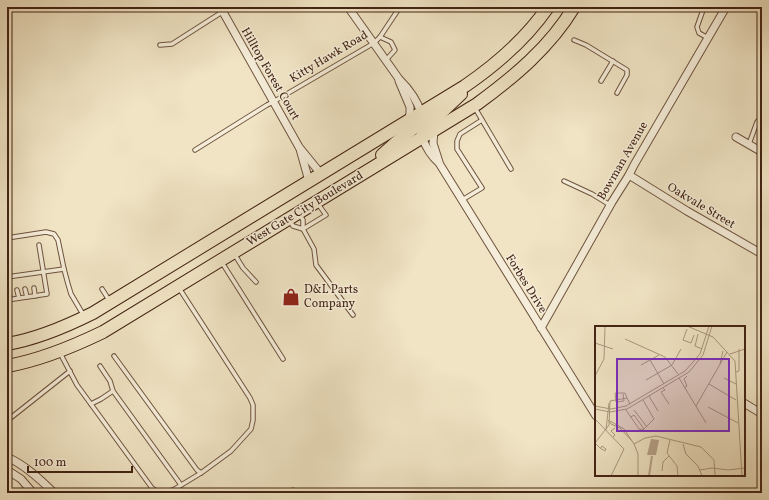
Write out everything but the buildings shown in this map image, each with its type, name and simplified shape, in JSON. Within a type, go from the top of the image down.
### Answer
[{"type":"main road","name":"West Gate City Boulevard","points":[[7,344],[28,340],[61,328],[110,303],[465,86],[508,53],[532,28],[548,7]]},
{"type":"main road","name":"West Gate City Boulevard","points":[[7,366],[34,360],[69,348],[103,332],[474,105],[508,80],[533,58],[548,42],[574,7]]},
{"type":"main road","points":[[422,137],[424,128],[428,122],[445,109],[480,75]]},
{"type":"main road","points":[[362,174],[400,139],[413,130],[421,113]]},
{"type":"street","points":[[348,7],[399,79],[419,104],[421,113]]},
{"type":"street","name":"Bowman Avenue","points":[[541,328],[610,205],[629,175],[726,7]]},
{"type":"street","name":"Hilltop Forest Court","points":[[222,12],[299,147],[321,174]]},
{"type":"street","points":[[399,79],[410,107],[408,121]]},
{"type":"street","name":"Forbes Drive","points":[[434,130],[433,143],[439,162],[595,414]]},
{"type":"street","name":"Forbes Drive","points":[[422,137],[425,146],[432,157],[439,162]]},
{"type":"street","points":[[736,137],[762,152]]},
{"type":"street","name":"Hilltop Forest Court","points":[[299,147],[310,181]]},
{"type":"street","name":"Oakvale Street","points":[[629,175],[687,212],[762,254]]},
{"type":"street","points":[[745,404],[762,414]]},
{"type":"street","points":[[7,457],[22,465],[54,493]]},
{"type":"street","points":[[7,470],[21,479],[33,493]]},
{"type":"lane","points":[[160,45],[172,44],[230,7]]},
{"type":"lane","name":"Kitty Hawk Road","points":[[195,150],[267,105],[374,43],[400,7]]},
{"type":"lane","points":[[704,7],[697,27],[699,33],[708,38]]},
{"type":"lane","points":[[380,36],[391,42],[395,50],[386,60]]},
{"type":"lane","points":[[574,40],[586,45],[627,70],[627,75],[617,93]]},
{"type":"lane","points":[[601,81],[613,61]]},
{"type":"lane","points":[[474,105],[511,169]]},
{"type":"lane","points":[[749,144],[757,122],[762,116]]},
{"type":"lane","points":[[462,200],[482,188],[457,149],[457,141],[460,134],[482,120]]},
{"type":"lane","points":[[564,181],[592,194],[610,205]]},
{"type":"lane","points":[[316,202],[326,215],[303,229],[293,226],[294,216],[303,220],[303,229],[314,249],[316,265],[353,316]]},
{"type":"lane","points":[[7,238],[46,232],[54,234],[58,240],[71,294],[85,317]]},
{"type":"lane","points":[[9,291],[9,300],[47,294],[39,246]]},
{"type":"lane","points":[[233,253],[243,268],[256,282]]},
{"type":"lane","points":[[220,260],[283,359]]},
{"type":"lane","points":[[7,278],[32,276],[44,272],[64,269]]},
{"type":"lane","points":[[60,351],[77,385],[152,488],[156,492],[162,493],[173,490],[201,473],[231,451],[251,429],[253,420],[253,405],[250,398],[178,286]]},
{"type":"lane","points":[[34,288],[35,296]]},
{"type":"lane","points":[[25,289],[26,297]]},
{"type":"lane","points":[[102,289],[110,303]]},
{"type":"lane","points":[[17,290],[19,298]]},
{"type":"lane","points":[[114,356],[197,470],[201,473]]},
{"type":"lane","points":[[100,366],[110,381],[113,391],[181,485]]},
{"type":"lane","points":[[8,420],[70,371]]},
{"type":"lane","points":[[91,404],[113,391]]},
{"type":"place","name":"D&L Parts Company","points":[[291,297]]}]
